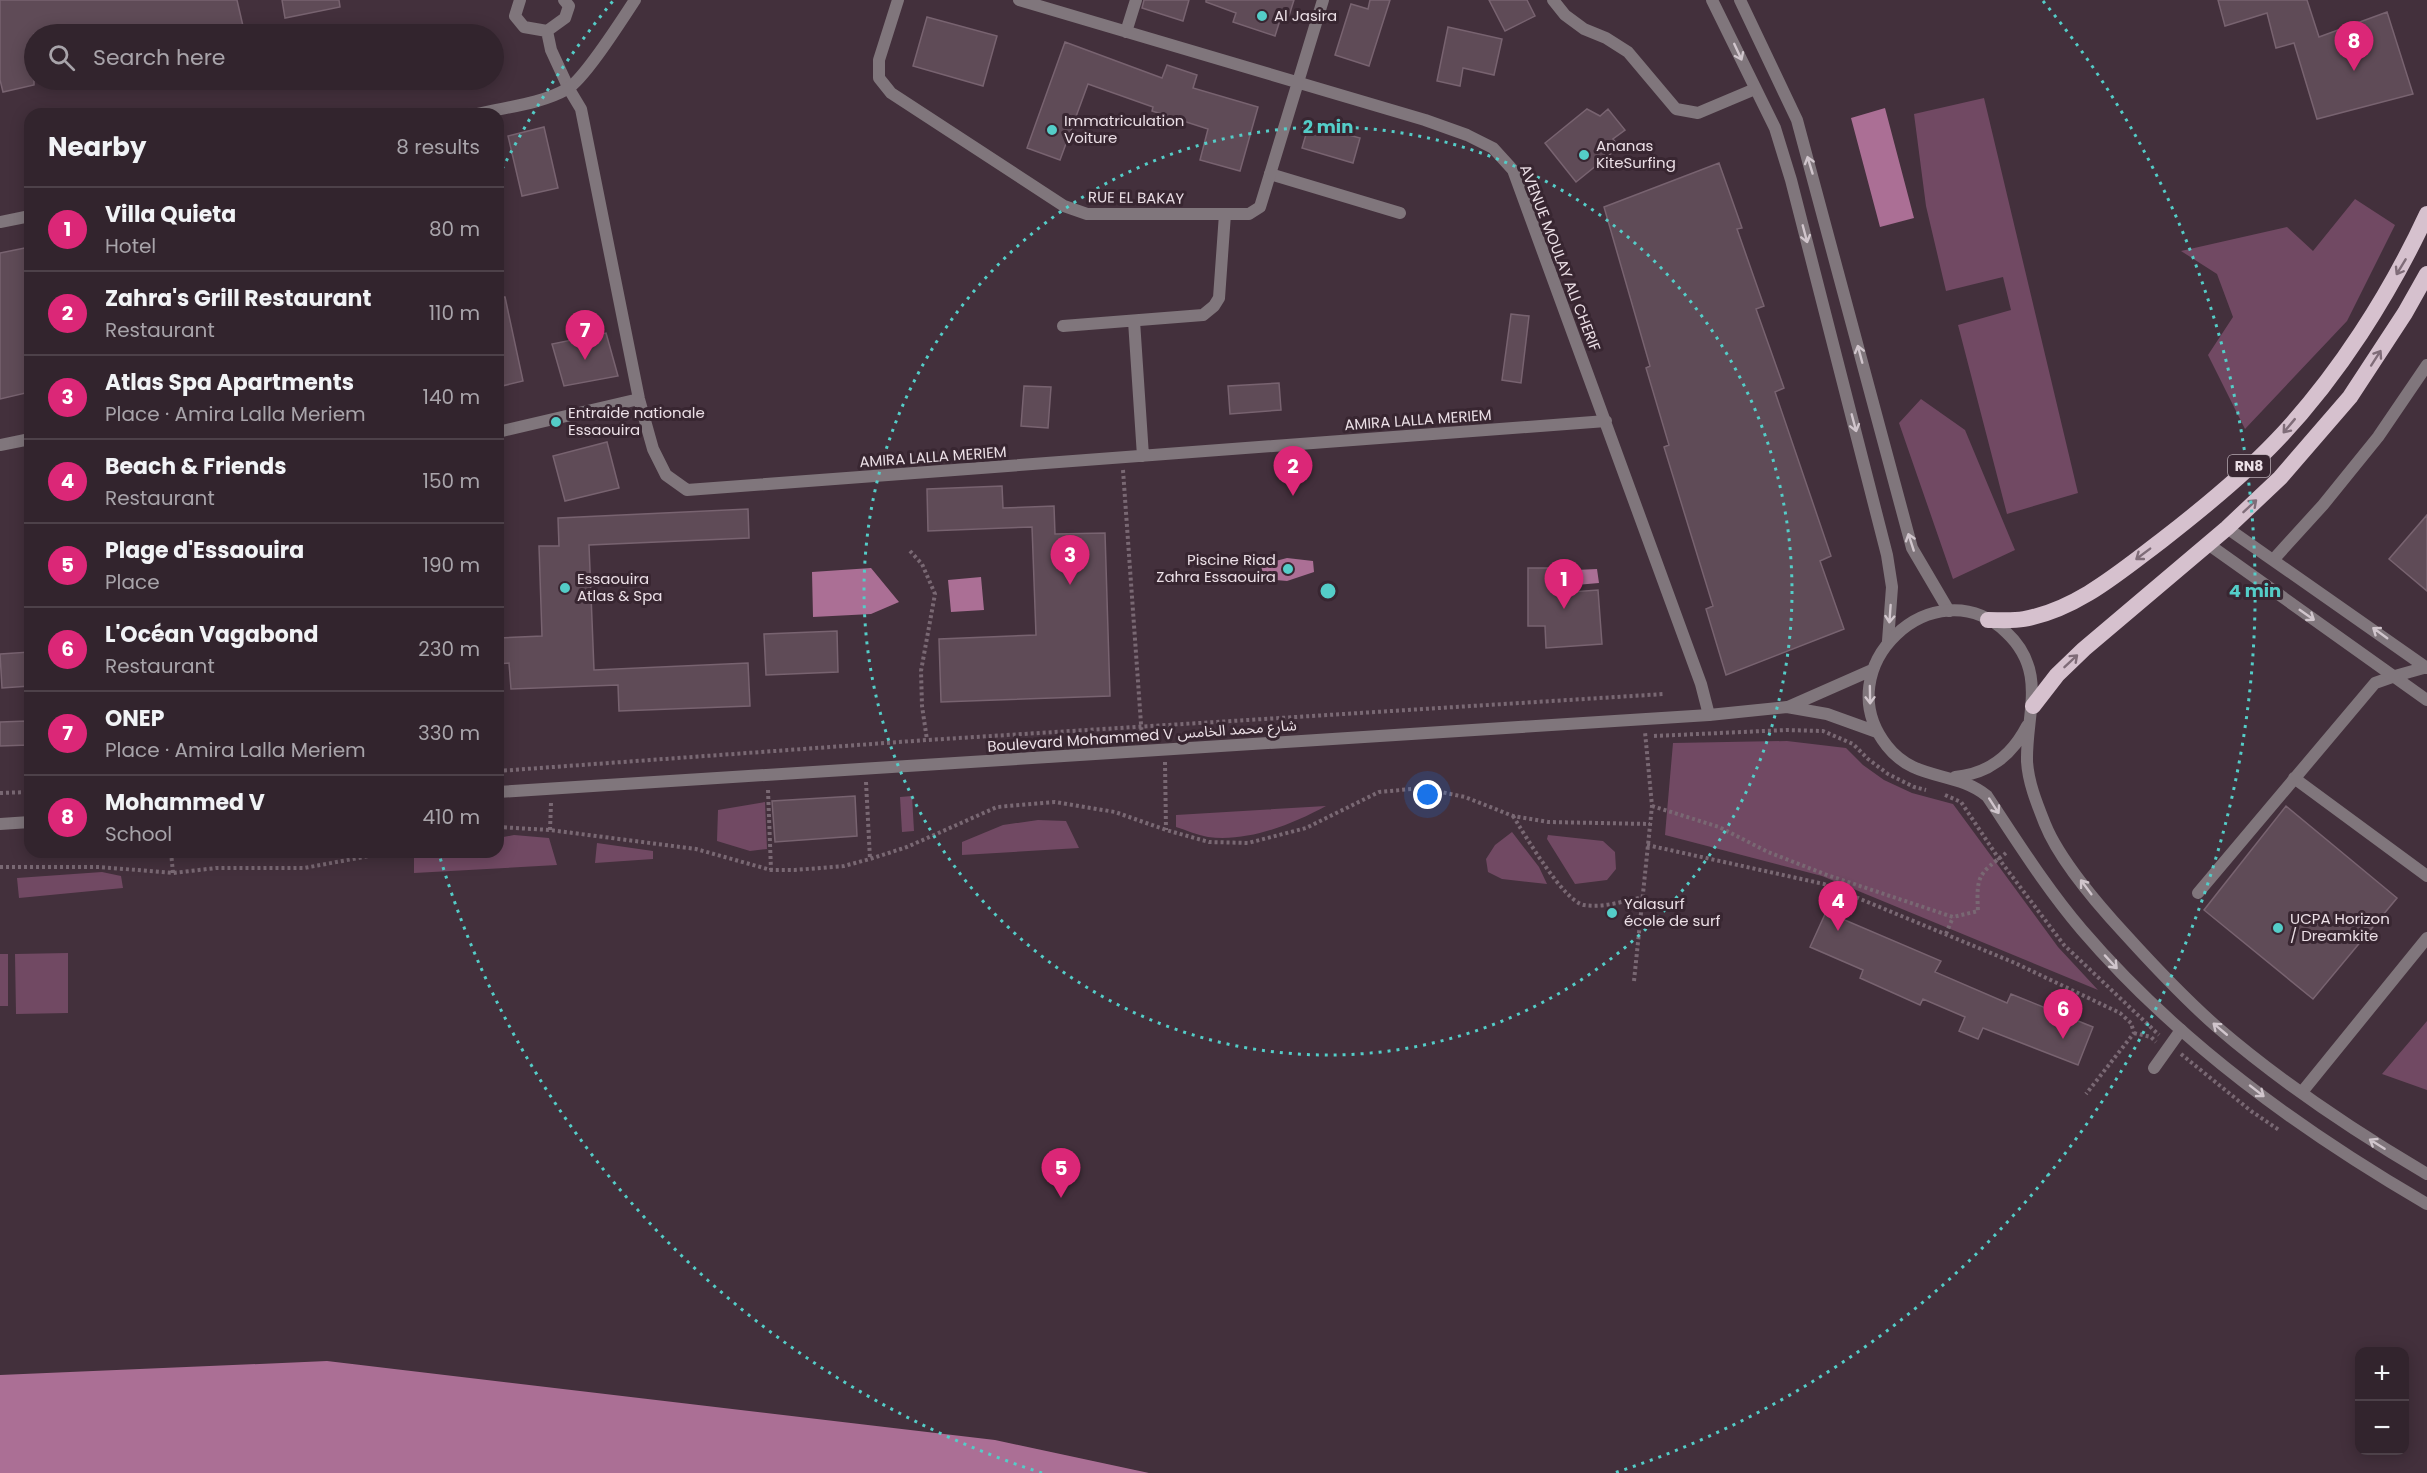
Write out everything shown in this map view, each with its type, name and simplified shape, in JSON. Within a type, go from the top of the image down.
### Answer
[{"type":"highway","name":"RN8","points":[[1988,620],[2024,619],[2057,610],[2113,577],[2197,513],[2277,440],[2330,376],[2380,303],[2409,253],[2427,214]]},
{"type":"highway","name":"RN8","points":[[2031,714],[2057,675],[2084,649],[2227,528],[2280,478],[2350,397],[2405,313],[2427,274]]},
{"type":"street","points":[[520,0],[514,16],[524,27],[547,31],[565,18],[569,6],[564,0]]},
{"type":"street","points":[[503,108],[538,100],[569,89],[594,60],[635,0]]},
{"type":"street","name":"RUE EL BAKAY","points":[[898,0],[879,60],[879,78],[891,93],[1064,206],[1087,214],[1249,214],[1260,207],[1323,0]]},
{"type":"street","name":"AVENUE MOULAY ALI CHERIF","points":[[1019,0],[1467,135],[1493,148],[1513,170],[1701,684],[1709,715]]},
{"type":"street","points":[[1126,33],[1136,0]]},
{"type":"street","points":[[1552,0],[1565,15],[1584,29],[1606,38],[1628,52],[1676,109],[1698,112],[1755,89]]},
{"type":"street","points":[[1712,0],[1775,128],[1791,180],[1879,520],[1892,587],[1888,641]]},
{"type":"street","points":[[1740,0],[1797,120],[1912,548],[1949,611]]},
{"type":"street","name":"AMIRA LALLA MERIEM","points":[[547,31],[551,50],[581,109],[639,399],[653,449],[666,475],[687,490],[1606,421]]},
{"type":"street","points":[[1270,174],[1400,213]]},
{"type":"street","points":[[1063,326],[1203,315],[1214,306],[1219,298],[1225,214]]},
{"type":"street","points":[[0,222],[24,217]]},
{"type":"street","points":[[1134,321],[1143,456]]},
{"type":"street","points":[[2273,560],[2323,505],[2378,437],[2427,365]]},
{"type":"street","points":[[504,431],[639,399]]},
{"type":"street","points":[[0,445],[24,440]]},
{"type":"street","points":[[2227,528],[2427,667]]},
{"type":"street","points":[[2208,544],[2427,700]]},
{"type":"street","name":"RN8","points":[[1949,611],[1969,613],[1988,620],[2005,631],[2019,647],[2028,665],[2033,685],[2031,714],[2019,741],[2005,757],[1988,769],[1968,776],[1946,777],[1929,774],[1899,759],[1878,732],[1870,712],[1869,691],[1872,670],[1888,641],[1905,625],[1926,615],[1949,611]]},
{"type":"street","points":[[2198,893],[2375,683],[2427,667]]},
{"type":"street","points":[[1787,707],[1872,670]]},
{"type":"street","points":[[1787,707],[1827,714],[1878,732]]},
{"type":"street","name":"Boulevard Mohammed V شارع محمد الخامس","points":[[504,792],[1165,751],[1709,715],[1787,707]]},
{"type":"street","points":[[2031,714],[2027,763],[2033,791],[2047,828],[2103,910],[2177,990],[2218,1028],[2337,1119],[2427,1174]]},
{"type":"street","points":[[1946,777],[1974,785],[1987,795],[2048,888],[2082,930],[2155,1008],[2260,1095],[2321,1138],[2427,1203]]},
{"type":"street","points":[[2294,778],[2427,876]]},
{"type":"street","points":[[0,824],[24,822]]},
{"type":"street","points":[[2301,1092],[2427,938]]},
{"type":"street","points":[[2154,1068],[2181,1030]]},
{"type":"path","points":[[1122,458],[1143,752]]},
{"type":"path","points":[[910,551],[922,564],[935,594],[921,671],[922,706],[927,740]]},
{"type":"path","points":[[504,771],[927,740],[1664,694]]},
{"type":"path","points":[[1634,981],[1652,806],[1645,736],[1644,695]]},
{"type":"path","points":[[1165,726],[1166,830]]},
{"type":"path","points":[[1645,736],[1786,730],[1823,731],[1853,744],[1888,774],[1914,787],[1932,792]]},
{"type":"path","points":[[866,768],[870,859]]},
{"type":"path","points":[[771,870],[768,790],[777,774]]},
{"type":"path","points":[[504,827],[550,830],[696,849],[771,870],[844,866],[907,847],[997,807],[1055,802],[1115,812],[1209,842],[1248,843],[1306,828],[1379,792],[1422,788],[1465,796],[1513,816],[1548,822],[1650,825]]},
{"type":"path","points":[[550,830],[551,790]]},
{"type":"path","points":[[0,793],[24,792]]},
{"type":"path","points":[[1941,794],[1961,802],[1999,859],[2064,945],[2168,1048]]},
{"type":"path","points":[[1652,806],[1719,827],[1768,852],[1827,875],[1953,917],[1978,911],[1977,890],[1981,873],[2019,843]]},
{"type":"path","points":[[1513,816],[1565,894],[1582,905],[1611,904],[1643,897]]},
{"type":"path","points":[[1647,845],[1824,884],[2015,963],[2120,1013],[2131,1023],[2134,1033]]},
{"type":"path","points":[[172,858],[173,873]]},
{"type":"path","points":[[0,867],[100,867],[173,873],[216,868],[304,868],[357,858]]},
{"type":"path","points":[[1946,934],[1953,917]]},
{"type":"path","points":[[2134,1033],[2151,1037],[2168,1048],[2280,1131]]},
{"type":"path","points":[[2086,1094],[2134,1033]]},
{"type":"shaded area","points":[[1984,98],[2078,493],[2007,514],[1958,325],[2011,310],[2003,277],[1946,291],[1926,206],[1914,114]]},
{"type":"shaded area","points":[[1885,108],[1914,218],[1880,227],[1851,118]]},
{"type":"shaded area","points":[[2355,199],[2395,225],[2347,321],[2245,429],[2208,355],[2233,317],[2217,274],[2181,251],[2287,227],[2313,251]]},
{"type":"shaded area","points":[[1921,399],[1965,430],[2015,550],[1953,579],[1899,423]]},
{"type":"shaded area","name":"Piscine Riad Zahra Essaouira","points":[[1287,558],[1313,561],[1314,572],[1287,581],[1264,579],[1261,565]]},
{"type":"shaded area","points":[[871,568],[899,602],[871,614],[813,617],[812,572]]},
{"type":"shaded area","points":[[1597,569],[1599,583],[1576,585],[1576,570]]},
{"type":"shaded area","points":[[981,577],[984,610],[951,612],[948,580]]},
{"type":"shaded area","points":[[1787,741],[1846,748],[1863,765],[1884,780],[1912,793],[1953,804],[2058,947],[2098,990],[1822,876],[1665,835],[1673,743]]},
{"type":"shaded area","points":[[912,796],[914,831],[902,832],[900,797]]},
{"type":"shaded area","points":[[765,802],[767,849],[750,851],[717,841],[718,810]]},
{"type":"shaded area","points":[[1326,806],[1269,831],[1238,837],[1208,837],[1176,827],[1176,815]]},
{"type":"shaded area","points":[[1038,820],[1066,821],[1079,848],[962,855],[962,842],[1003,825]]},
{"type":"shaded area","points":[[1512,832],[1539,867],[1547,884],[1502,879],[1488,872],[1486,859],[1495,845]]},
{"type":"shaded area","points":[[514,835],[549,838],[557,865],[414,873],[414,858],[504,858],[504,837]]},
{"type":"shaded area","points":[[1548,835],[1603,841],[1615,852],[1616,869],[1607,880],[1575,884],[1547,839]]},
{"type":"shaded area","points":[[597,843],[653,851],[653,859],[595,863]]},
{"type":"shaded area","points":[[102,872],[121,876],[123,888],[19,898],[17,878]]},
{"type":"shaded area","points":[[68,953],[68,1013],[16,1014],[15,954]]},
{"type":"shaded area","points":[[0,954],[8,954],[8,1006],[0,1006]]},
{"type":"shaded area","points":[[2427,1021],[2427,1090],[2382,1074]]},
{"type":"shaded area","points":[[327,1361],[995,1440],[1149,1473],[0,1473],[0,1375]]},
{"type":"building","points":[[0,0],[237,0],[243,24],[24,24],[24,87],[3,92],[0,80]]},
{"type":"building","points":[[282,0],[339,0],[340,7],[285,18]]},
{"type":"building","points":[[1144,0],[1189,0],[1183,21],[1142,8]]},
{"type":"building","name":"Al Jasira","points":[[1206,0],[1294,0],[1287,22],[1280,20],[1275,36],[1233,22],[1236,13],[1206,2]]},
{"type":"building","points":[[1370,0],[1390,0],[1369,66],[1335,55],[1351,4],[1368,9]]},
{"type":"building","points":[[1489,0],[1527,0],[1535,16],[1505,31]]},
{"type":"building","points":[[2218,0],[2307,0],[2319,37],[2387,12],[2413,94],[2317,119],[2294,43],[2276,48],[2267,13],[2225,26]]},
{"type":"building","points":[[927,17],[997,36],[983,86],[913,66]]},
{"type":"building","points":[[1448,27],[1502,39],[1494,75],[1463,68],[1460,86],[1437,81]]},
{"type":"building","points":[[1065,42],[1162,78],[1167,65],[1197,75],[1193,88],[1258,107],[1240,171],[1200,160],[1208,129],[1152,111],[1153,107],[1088,84],[1060,160],[1027,148]]},
{"type":"building","points":[[1587,109],[1600,116],[1608,109],[1625,130],[1613,139],[1619,147],[1576,182],[1545,143]]},
{"type":"building","points":[[1309,124],[1360,138],[1353,163],[1302,148]]},
{"type":"building","points":[[544,127],[558,188],[522,196],[508,136]]},
{"type":"building","points":[[1719,163],[1742,228],[1737,229],[1764,306],[1756,309],[1784,388],[1775,392],[1831,556],[1820,561],[1844,629],[1726,675],[1706,609],[1713,606],[1664,447],[1669,445],[1646,368],[1650,366],[1604,207]]},
{"type":"building","points":[[24,248],[24,393],[0,399],[0,253]]},
{"type":"building","points":[[504,297],[505,297],[523,381],[504,386]]},
{"type":"building","points":[[1511,314],[1529,316],[1521,383],[1502,380]]},
{"type":"building","points":[[606,333],[618,376],[564,386],[552,344]]},
{"type":"building","points":[[1279,383],[1281,410],[1230,414],[1228,386]]},
{"type":"building","points":[[1024,386],[1051,387],[1048,428],[1021,426]]},
{"type":"building","points":[[607,442],[619,488],[565,501],[553,456]]},
{"type":"building","points":[[1002,486],[1003,508],[1054,506],[1055,534],[1105,533],[1110,696],[941,702],[939,639],[1036,635],[1032,527],[928,531],[927,489]]},
{"type":"building","name":"Essaouira Atlas & Spa","points":[[748,509],[749,538],[589,545],[594,670],[748,663],[750,706],[619,711],[618,685],[511,689],[509,663],[504,663],[504,638],[542,636],[539,546],[559,546],[558,518]]},
{"type":"building","points":[[2427,515],[2427,591],[2389,559]]},
{"type":"building","points":[[1528,568],[1570,568],[1571,592],[1598,590],[1602,644],[1546,648],[1545,626],[1528,626]]},
{"type":"building","points":[[837,631],[838,672],[766,675],[764,634]]},
{"type":"building","points":[[24,652],[24,686],[2,688],[0,654]]},
{"type":"building","points":[[24,721],[24,745],[0,746],[0,722]]},
{"type":"building","points":[[855,796],[857,836],[775,842],[772,801]]},
{"type":"building","points":[[2286,806],[2397,898],[2313,999],[2204,910]]},
{"type":"building","points":[[1826,912],[1941,961],[1935,972],[2007,1003],[2011,994],[2093,1027],[2078,1065],[1983,1028],[1978,1039],[1959,1031],[1965,1017],[1923,999],[1920,1005],[1860,978],[1863,970],[1810,947]]},
{"type":"place","name":"Al Jasira","points":[[1262,16]]},
{"type":"place","name":"Mohammed V","points":[[2354,71]]},
{"type":"place","name":"Immatriculation Voiture","points":[[1052,130]]},
{"type":"place","name":"Ananas KiteSurfing","points":[[1584,155]]},
{"type":"place","name":"ONEP","points":[[585,360]]},
{"type":"place","name":"Entraide nationale Essaouira","points":[[556,422]]},
{"type":"place","name":"Zahra's Grill Restaurant","points":[[1293,496]]},
{"type":"place","name":"Piscine Riad Zahra Essaouira","points":[[1288,569]]},
{"type":"place","name":"Atlas Spa Apartments","points":[[1070,585]]},
{"type":"place","name":"Essaouira Atlas & Spa","points":[[565,588]]},
{"type":"place","name":"Villa Quieta","points":[[1564,609]]},
{"type":"place","name":"Yalasurf école de surf","points":[[1612,913]]},
{"type":"place","name":"UCPA Horizon / Dreamkite","points":[[2278,928]]},
{"type":"place","name":"Beach & Friends","points":[[1838,931]]},
{"type":"place","name":"L'Océan Vagabond","points":[[2063,1039]]},
{"type":"place","name":"Plage d'Essaouira","points":[[1061,1198]]}]
